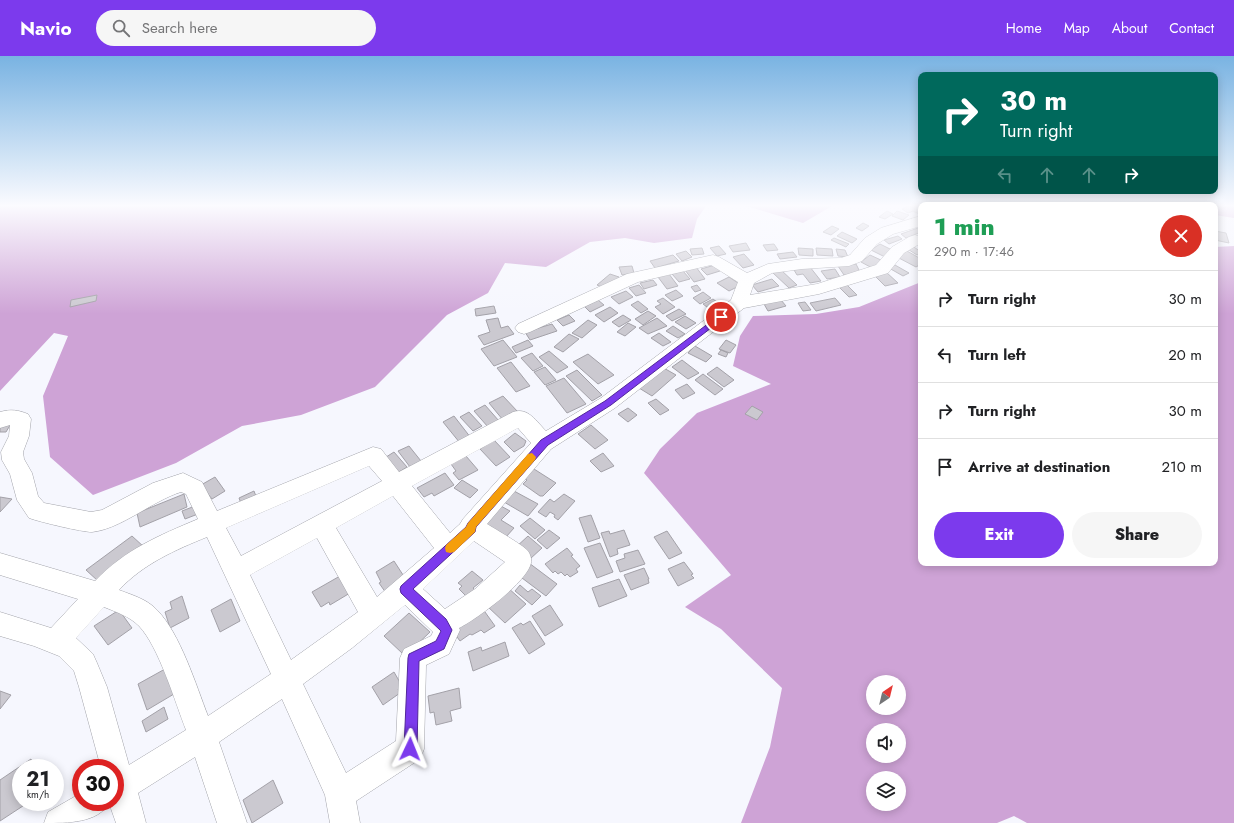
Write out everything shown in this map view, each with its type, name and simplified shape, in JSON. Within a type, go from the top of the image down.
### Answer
[{"type":"street","points":[[739,303],[748,280],[768,269],[802,264],[843,263],[856,258],[870,242]]},
{"type":"street","points":[[124,784],[287,680],[374,615],[471,529],[471,526],[544,443],[608,403],[739,303],[819,289],[882,269],[898,250],[912,242]]},
{"type":"street","points":[[524,328],[633,278],[713,260],[748,280]]},
{"type":"street","points":[[236,571],[520,416],[544,443]]},
{"type":"street","points":[[0,420],[10,417],[22,419],[19,436],[12,452],[6,460]]},
{"type":"street","points":[[55,642],[116,576],[150,552],[177,538],[373,455],[449,549]]},
{"type":"street","points":[[6,460],[13,460],[21,473],[28,500],[37,511],[91,522],[107,518],[161,489],[183,482],[194,488],[236,571],[340,794],[345,823]]},
{"type":"street","points":[[322,525],[374,615]]},
{"type":"street","points":[[442,623],[458,616],[500,585],[519,563],[519,558],[512,552],[471,526]]},
{"type":"street","points":[[0,564],[99,594],[135,608],[148,618],[162,638],[202,735],[232,823]]},
{"type":"street","points":[[340,794],[410,749],[413,658],[440,645],[447,630],[442,623],[405,589]]},
{"type":"street","points":[[0,624],[34,634],[68,647],[84,663],[93,687],[111,759]]},
{"type":"street","points":[[124,804],[131,823]]},
{"type":"street","points":[[59,823],[79,811]]},
{"type":"shaded area","points":[[0,242],[592,242],[546,267],[505,263],[488,293],[447,315],[375,387],[301,415],[242,426],[176,463],[93,495],[50,457],[43,396],[68,336],[54,333],[0,391]]},
{"type":"shaded area","points":[[1234,246],[1234,823],[1027,823],[1014,816],[997,823],[741,823],[770,747],[782,688],[721,629],[685,607],[731,575],[644,473],[660,449],[697,413],[771,384],[733,366],[740,336],[753,316],[816,314],[859,307],[918,283],[918,566],[1218,566],[1218,247]]},
{"type":"building","points":[[835,242],[843,242],[849,244],[846,247]]},
{"type":"building","points":[[746,243],[750,250],[733,252],[729,246]]},
{"type":"building","points":[[774,244],[778,250],[767,251],[763,245]]},
{"type":"building","points":[[880,244],[894,251],[885,257],[871,250]]},
{"type":"building","points":[[911,245],[918,250],[918,254],[917,255],[906,248]]},
{"type":"building","points":[[719,246],[726,254],[717,256],[710,248]]},
{"type":"building","points":[[702,248],[704,254],[692,255],[690,249]]},
{"type":"building","points":[[798,248],[813,249],[813,256],[799,255]]},
{"type":"building","points":[[816,248],[832,249],[833,256],[817,255]]},
{"type":"building","points":[[836,249],[845,250],[848,257],[838,256]]},
{"type":"building","points":[[686,251],[692,257],[682,261],[676,254]]},
{"type":"building","points":[[907,251],[918,257],[918,266],[916,267],[897,257]]},
{"type":"building","points":[[793,252],[797,257],[780,259],[777,254]]},
{"type":"building","points":[[744,254],[754,265],[743,268],[733,257]]},
{"type":"building","points":[[673,255],[679,261],[655,268],[650,261]]},
{"type":"building","points":[[870,255],[883,261],[874,269],[861,262]]},
{"type":"building","points":[[856,264],[861,274],[844,275],[838,266]]},
{"type":"building","points":[[715,265],[720,271],[707,275],[701,269]]},
{"type":"building","points":[[895,265],[909,273],[903,276],[889,268]]},
{"type":"building","points":[[632,266],[634,273],[622,275],[619,267]]},
{"type":"building","points":[[696,267],[705,279],[694,282],[685,270]]},
{"type":"building","points":[[810,267],[821,281],[810,283],[803,274],[797,275],[794,270]]},
{"type":"building","points":[[780,269],[797,285],[789,288],[772,272]]},
{"type":"building","points":[[835,269],[840,277],[827,279],[821,271]]},
{"type":"building","points":[[683,271],[690,279],[679,282],[672,274]]},
{"type":"building","points":[[886,272],[898,283],[885,286],[874,275]]},
{"type":"building","points":[[610,274],[619,277],[606,289],[597,285]]},
{"type":"building","points":[[669,274],[678,286],[667,289],[658,277]]},
{"type":"building","points":[[729,277],[741,285],[729,291],[717,283]]},
{"type":"building","points":[[772,279],[779,286],[758,292],[752,285]]},
{"type":"building","points":[[653,280],[657,285],[644,289],[640,283]]},
{"type":"building","points":[[639,285],[646,293],[636,296],[629,288]]},
{"type":"building","points":[[697,285],[701,290],[695,292],[691,287]]},
{"type":"building","points":[[847,285],[857,295],[849,297],[839,287]]},
{"type":"building","points":[[676,290],[683,296],[672,301],[665,295]]},
{"type":"building","points":[[626,291],[633,297],[619,304],[611,297]]},
{"type":"building","points":[[703,292],[711,298],[700,304],[693,298]]},
{"type":"building","points":[[97,295],[96,301],[70,307],[71,300]]},
{"type":"building","points":[[663,298],[675,307],[663,314],[655,307],[661,304],[657,301]]},
{"type":"building","points":[[835,298],[841,305],[816,311],[810,303]]},
{"type":"building","points":[[713,299],[721,305],[712,311],[703,304]]},
{"type":"building","points":[[598,300],[604,305],[590,312],[584,306]]},
{"type":"building","points":[[781,300],[786,306],[768,311],[764,304]]},
{"type":"building","points":[[638,301],[648,309],[641,313],[631,305]]},
{"type":"building","points":[[805,302],[811,310],[803,311],[798,303]]},
{"type":"building","points":[[494,306],[496,313],[476,316],[475,309]]},
{"type":"building","points":[[610,307],[618,313],[604,322],[595,315]]},
{"type":"building","points":[[679,309],[686,314],[672,321],[666,316]]},
{"type":"building","points":[[648,311],[656,316],[643,325],[635,319]]},
{"type":"building","points":[[569,315],[575,321],[563,326],[557,320]]},
{"type":"building","points":[[623,315],[631,320],[619,327],[612,322]]},
{"type":"building","points":[[685,316],[696,323],[686,329],[675,322]]},
{"type":"building","points":[[498,318],[501,328],[508,326],[514,334],[484,345],[478,336],[490,332],[486,320]]},
{"type":"building","points":[[657,318],[667,326],[648,334],[639,328]]},
{"type":"building","points":[[588,320],[597,325],[582,338],[572,333]]},
{"type":"building","points":[[628,323],[636,327],[625,336],[617,332]]},
{"type":"building","points":[[552,324],[557,331],[530,340],[525,332]]},
{"type":"building","points":[[673,326],[685,334],[678,338],[666,331]]},
{"type":"building","points":[[659,333],[671,342],[663,346],[651,338]]},
{"type":"building","points":[[569,334],[579,339],[563,352],[554,347]]},
{"type":"building","points":[[503,340],[517,357],[494,366],[481,349]]},
{"type":"building","points":[[528,340],[533,346],[516,353],[512,347]]},
{"type":"building","points":[[726,340],[736,345],[730,353],[719,349]]},
{"type":"building","points":[[695,346],[712,356],[706,362],[688,353]]},
{"type":"building","points":[[721,350],[728,353],[726,357],[718,354]]},
{"type":"building","points":[[549,351],[568,367],[557,373],[539,357]]},
{"type":"building","points":[[532,353],[543,366],[533,371],[521,358]]},
{"type":"building","points":[[588,354],[614,375],[598,384],[573,362]]},
{"type":"building","points":[[682,360],[699,373],[688,379],[672,367]]},
{"type":"building","points":[[511,362],[530,386],[516,392],[497,368]]},
{"type":"building","points":[[545,367],[556,380],[545,385],[534,372]]},
{"type":"building","points":[[662,367],[676,375],[652,396],[639,388]]},
{"type":"building","points":[[717,367],[734,380],[724,387],[707,374]]},
{"type":"building","points":[[577,370],[602,395],[592,401],[566,376]]},
{"type":"building","points":[[703,374],[723,389],[715,395],[695,380]]},
{"type":"building","points":[[564,378],[586,404],[567,413],[546,386]]},
{"type":"building","points":[[687,384],[695,393],[683,399],[675,390]]},
{"type":"building","points":[[503,396],[518,412],[503,420],[489,403]]},
{"type":"building","points":[[656,399],[669,410],[660,415],[648,403]]},
{"type":"building","points":[[485,405],[499,421],[488,427],[474,411]]},
{"type":"building","points":[[752,406],[763,412],[757,420],[745,414]]},
{"type":"building","points":[[628,408],[637,415],[628,422],[618,414]]},
{"type":"building","points":[[469,412],[482,426],[473,431],[460,417]]},
{"type":"building","points":[[454,416],[471,438],[460,443],[443,422]]},
{"type":"building","points":[[12,422],[6,432],[0,432],[0,423]]},
{"type":"building","points":[[591,425],[608,440],[595,449],[578,434]]},
{"type":"building","points":[[515,433],[526,441],[524,446],[514,452],[504,442]]},
{"type":"building","points":[[494,440],[510,457],[496,466],[480,449]]},
{"type":"building","points":[[409,446],[421,461],[410,467],[398,451]]},
{"type":"building","points":[[394,452],[407,467],[396,474],[383,459]]},
{"type":"building","points":[[603,453],[614,466],[601,472],[590,461]]},
{"type":"building","points":[[466,456],[478,470],[459,480],[453,473],[456,471],[451,464]]},
{"type":"building","points":[[534,469],[556,483],[543,496],[540,496],[523,484],[527,480],[524,478]]},
{"type":"building","points":[[445,473],[454,485],[434,496],[432,493],[424,497],[417,488]]},
{"type":"building","points":[[215,477],[225,491],[212,499],[201,485]]},
{"type":"building","points":[[462,480],[478,490],[470,498],[454,488]]},
{"type":"building","points":[[254,491],[257,499],[242,506],[239,498]]},
{"type":"building","points":[[514,491],[538,504],[528,516],[504,502]]},
{"type":"building","points":[[184,494],[187,507],[140,527],[137,513]]},
{"type":"building","points":[[564,494],[575,501],[558,520],[554,517],[555,515],[550,512],[546,517],[538,512],[550,499],[554,502]]},
{"type":"building","points":[[0,497],[12,499],[0,512]]},
{"type":"building","points":[[499,505],[510,511],[501,520],[514,528],[506,537],[482,523]]},
{"type":"building","points":[[195,506],[198,514],[185,519],[182,511]]},
{"type":"building","points":[[591,515],[600,538],[588,542],[579,518]]},
{"type":"building","points":[[530,518],[545,530],[535,539],[520,526]]},
{"type":"building","points":[[549,530],[560,538],[547,549],[537,540]]},
{"type":"building","points":[[624,530],[630,545],[617,549],[618,554],[610,557],[601,533],[609,531],[610,534]]},
{"type":"building","points":[[667,531],[682,553],[669,559],[654,537]]},
{"type":"building","points":[[132,536],[144,547],[98,581],[86,570]]},
{"type":"building","points":[[528,536],[542,548],[530,559],[515,548]]},
{"type":"building","points":[[600,543],[613,572],[597,578],[584,548]]},
{"type":"building","points":[[567,548],[573,555],[571,556],[580,566],[576,569],[578,572],[570,577],[567,574],[565,576],[561,572],[558,574],[555,571],[553,573],[545,564]]},
{"type":"building","points":[[638,550],[645,564],[620,572],[616,561],[625,558],[624,554]]},
{"type":"building","points":[[394,561],[405,578],[386,593],[379,583],[381,582],[376,572]]},
{"type":"building","points":[[684,562],[693,574],[691,575],[694,578],[678,586],[668,569]]},
{"type":"building","points":[[529,563],[557,584],[546,596],[518,575]]},
{"type":"building","points":[[644,568],[649,579],[649,583],[631,590],[624,575]]},
{"type":"building","points":[[472,571],[483,580],[473,588],[477,592],[469,599],[459,589],[462,586],[458,583]]},
{"type":"building","points":[[340,576],[350,593],[330,605],[329,602],[321,607],[312,592]]},
{"type":"building","points":[[619,579],[627,596],[599,607],[592,588]]},
{"type":"building","points":[[520,585],[528,592],[532,589],[541,596],[532,605],[515,591]]},
{"type":"building","points":[[507,587],[526,604],[505,623],[487,606]]},
{"type":"building","points":[[182,596],[189,618],[170,628],[165,612],[172,609],[170,602]]},
{"type":"building","points":[[231,599],[240,621],[220,632],[211,610]]},
{"type":"building","points":[[480,605],[495,626],[484,633],[481,630],[472,635],[470,634],[460,641],[449,626]]},
{"type":"building","points":[[550,605],[563,625],[545,636],[532,616]]},
{"type":"building","points":[[119,610],[132,628],[108,645],[94,626]]},
{"type":"building","points":[[409,613],[430,632],[407,654],[403,654],[384,636]]},
{"type":"building","points":[[530,621],[545,644],[529,654],[512,628],[521,623],[523,625]]},
{"type":"building","points":[[505,642],[509,656],[473,671],[468,652],[481,647],[482,651]]},
{"type":"building","points":[[165,669],[174,694],[147,710],[138,684]]},
{"type":"building","points":[[394,672],[402,686],[398,689],[400,693],[383,705],[372,687]]},
{"type":"building","points":[[459,688],[461,708],[450,711],[452,721],[436,725],[434,712],[430,713],[428,696]]},
{"type":"building","points":[[0,691],[11,695],[0,709]]},
{"type":"building","points":[[164,707],[168,719],[146,732],[142,721]]},
{"type":"building","points":[[12,772],[12,811],[15,811],[0,821],[0,780]]},
{"type":"building","points":[[273,780],[283,803],[252,823],[243,800]]},
{"type":"slow traffic","points":[[450,548],[471,529],[471,526],[532,457]]},
{"type":"route","points":[[410,749],[413,658],[440,645],[447,630],[442,623],[405,589],[471,529],[471,526],[544,443],[608,403],[668,359],[721,317]]}]
